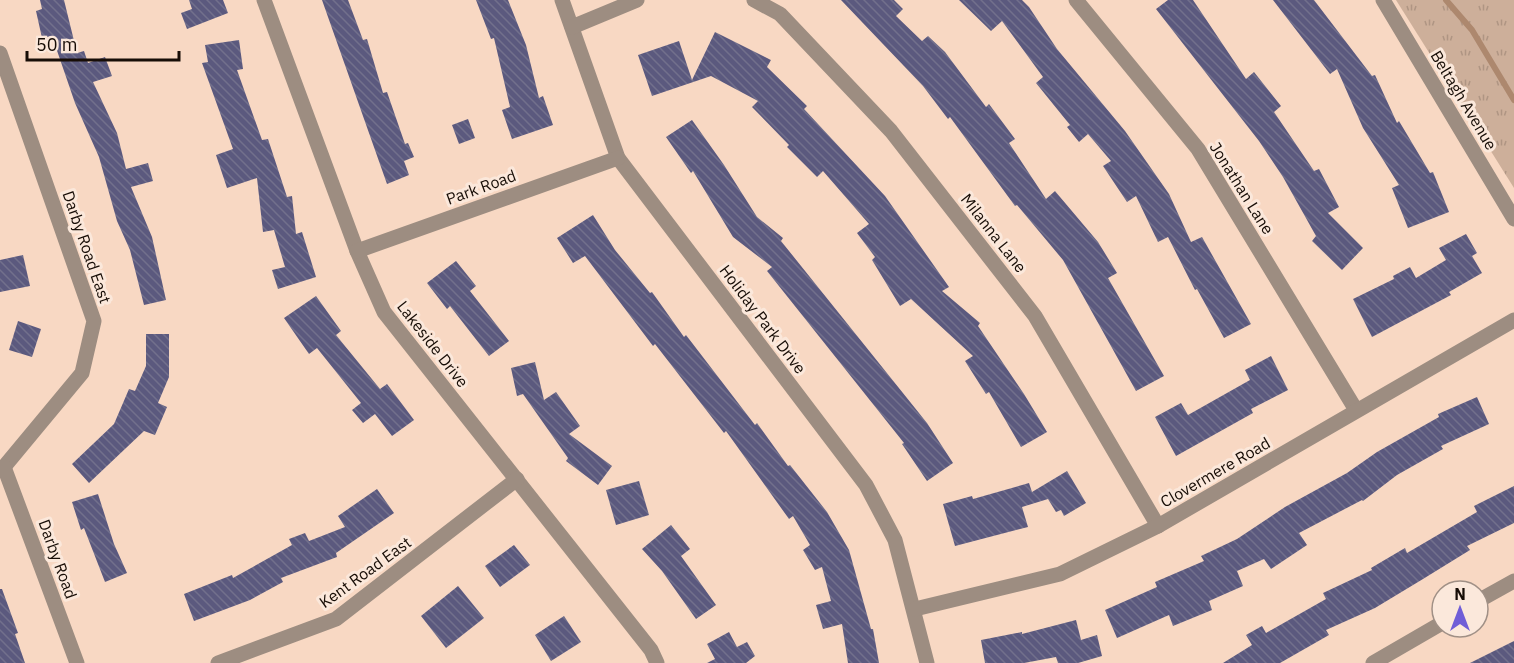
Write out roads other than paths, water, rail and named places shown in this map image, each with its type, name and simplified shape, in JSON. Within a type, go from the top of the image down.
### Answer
[{"type":"street","name":"Lakeside Drive","points":[[264,0],[357,251],[384,312],[651,650],[657,663]]},
{"type":"street","name":"Holiday Park Drive","points":[[562,0],[618,158],[866,485],[895,540],[915,609],[927,663]]},
{"type":"street","points":[[572,27],[637,0]]},
{"type":"street","name":"Milanna Lane","points":[[754,0],[780,14],[891,131],[1035,316],[1158,526]]},
{"type":"street","name":"Jonathan Lane","points":[[1076,0],[1198,149],[1356,410]]},
{"type":"street","name":"Beltagh Avenue","points":[[1383,0],[1514,219]]},
{"type":"street","name":"Darby Road East","points":[[0,53],[94,321],[82,373],[2,466]]},
{"type":"street","name":"Park Road","points":[[357,251],[618,158]]},
{"type":"street","name":"Clovermere Road","points":[[915,609],[1060,574],[1158,526],[1514,320]]},
{"type":"street","name":"Darby Road","points":[[2,466],[77,663]]},
{"type":"street","name":"Kent Road East","points":[[218,663],[336,619],[517,479]]},
{"type":"street","points":[[1490,595],[1514,581]]},
{"type":"street","points":[[1373,663],[1430,629]]},
{"type":"waterway","points":[[1446,0],[1472,30],[1514,100]]}]
